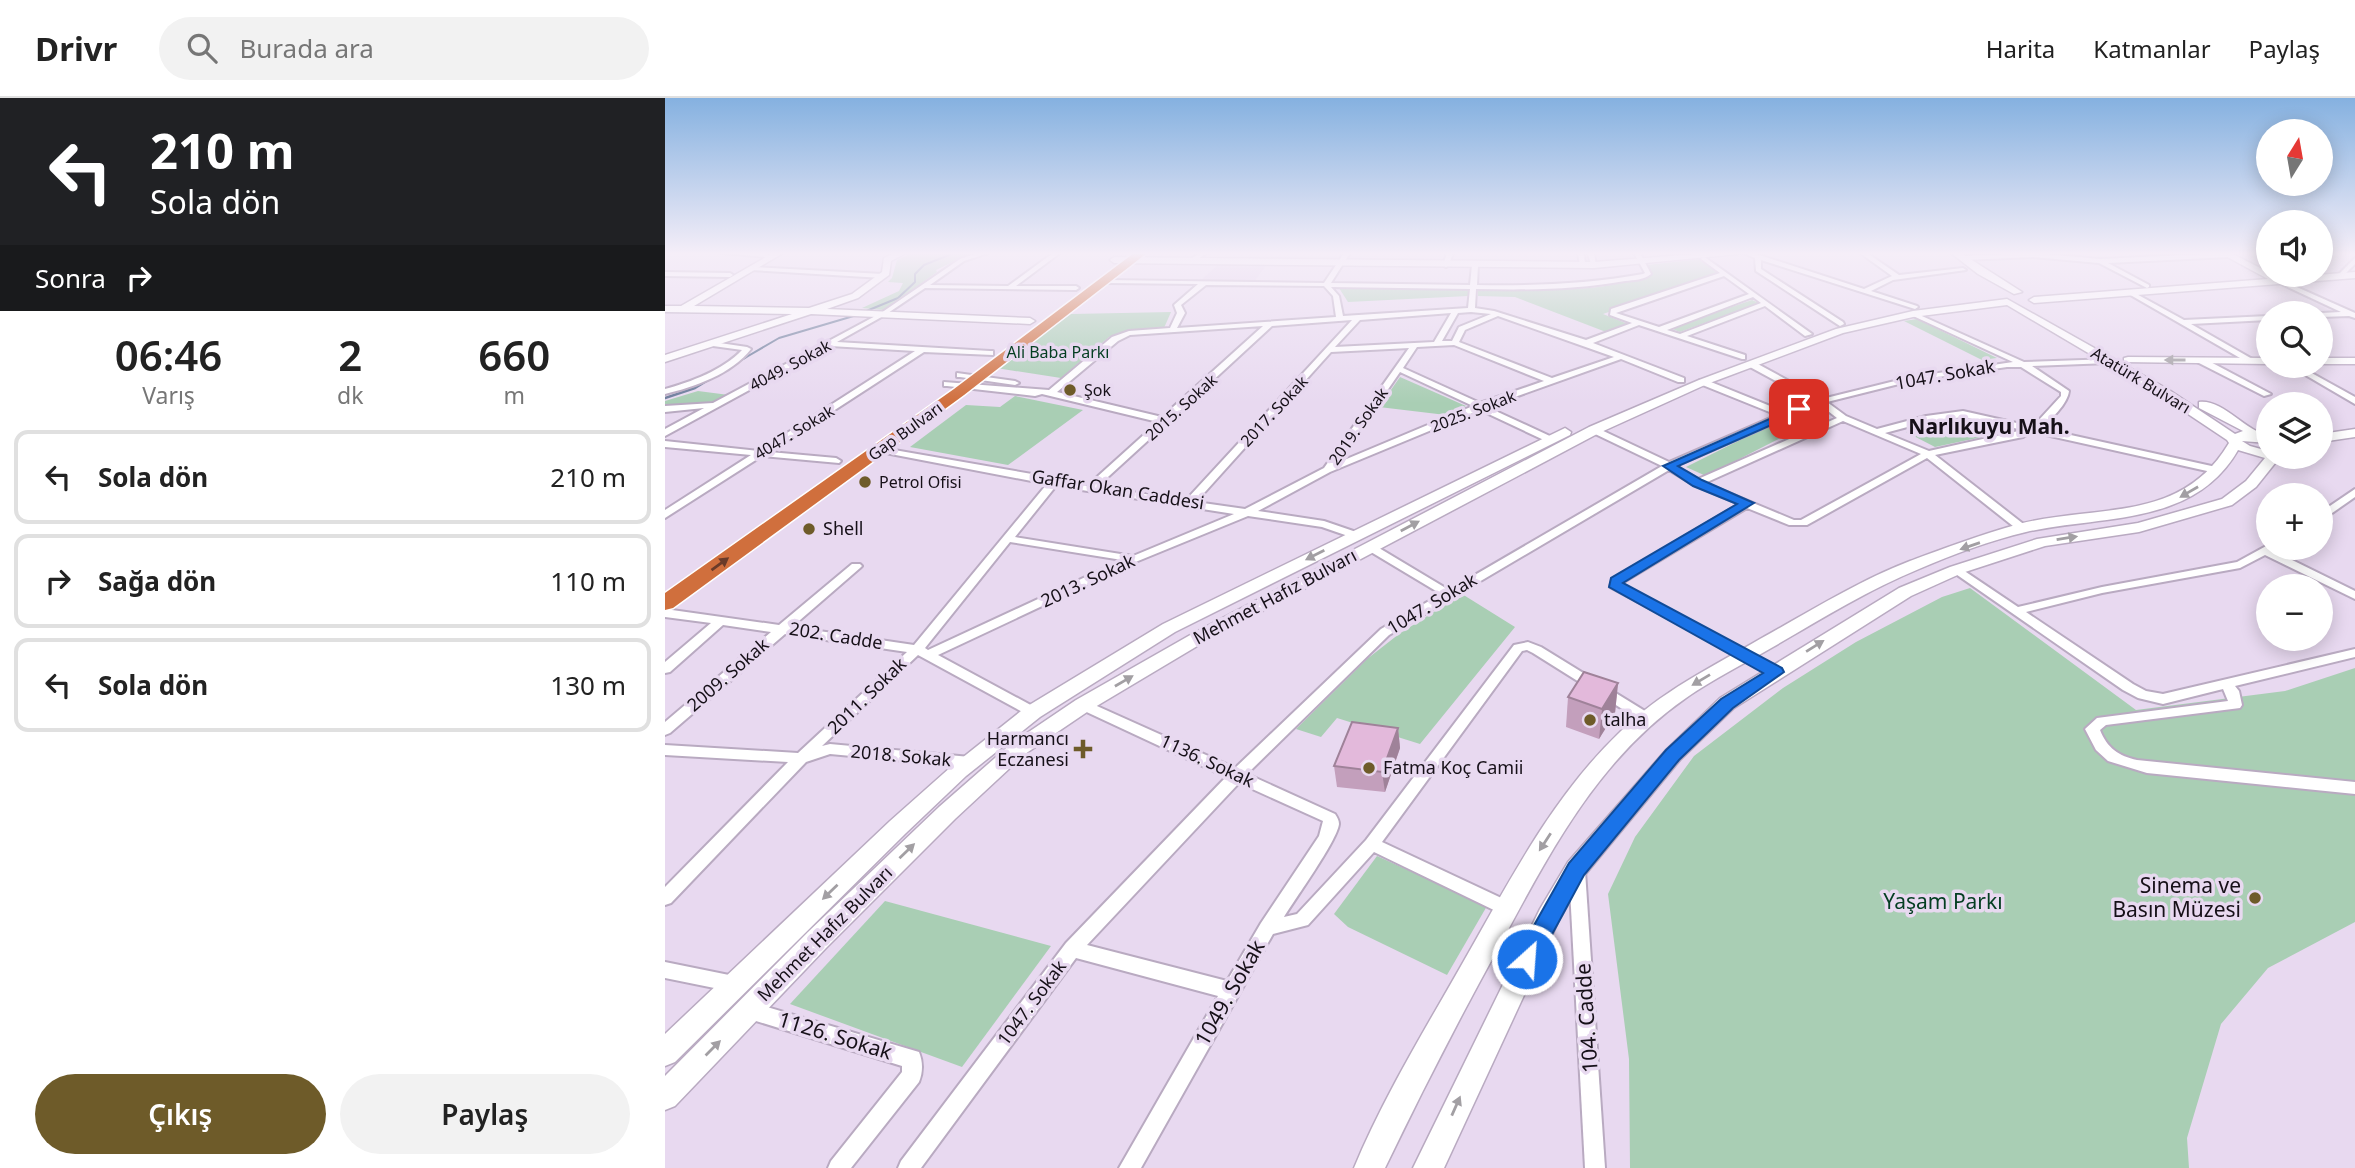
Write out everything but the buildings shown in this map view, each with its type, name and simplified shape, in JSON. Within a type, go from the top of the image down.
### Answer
[{"type":"highway","name":"Gap Bulvarı","points":[[665,603],[880,449],[964,380],[990,352],[1055,303]]},
{"type":"highway","name":"Gap Bulvarı","points":[[665,587],[836,461],[964,380],[1076,303]]},
{"type":"main road","points":[[668,312],[683,303]]},
{"type":"main road","points":[[668,312],[686,303]]},
{"type":"main road","points":[[665,359],[836,303]]},
{"type":"main road","name":"Mehmet Hafız Bulvarı","points":[[665,1096],[817,940],[947,813],[1018,749],[1083,705],[1198,638],[1594,429],[1808,334],[1840,324],[1961,303]]},
{"type":"main road","name":"Atatürk Bulvarı","points":[[2018,303],[2245,449],[2256,452]]},
{"type":"main road","name":"Atatürk Bulvarı","points":[[2036,303],[2220,414],[2256,431]]},
{"type":"main road","name":"Mehmet Hafız Bulvarı","points":[[665,1053],[898,827],[970,762],[1034,712],[1169,628],[1549,439],[1681,380],[1914,310]]},
{"type":"main road","points":[[668,312],[813,311],[1030,321]]},
{"type":"main road","points":[[2128,360],[2256,360]]},
{"type":"main road","points":[[2333,361],[2355,361]]},
{"type":"main road","points":[[2333,427],[2355,426]]},
{"type":"main road","points":[[2333,436],[2355,433]]},
{"type":"main road","points":[[1369,1168],[1426,1054],[1542,845],[1591,774],[1648,719],[1679,694],[1745,654],[1852,594],[1914,565],[2022,528],[2136,512],[2187,494],[2198,488],[2224,462],[2234,440],[2243,435],[2256,435]]},
{"type":"main road","points":[[1428,1168],[1543,927],[1576,869],[1673,755],[1727,703],[1895,598],[1956,570],[2042,542],[2139,527],[2227,502],[2251,484],[2263,469]]},
{"type":"street","name":"4049. Sokak","points":[[665,433],[901,303]]},
{"type":"street","points":[[1173,330],[1181,313],[1177,305],[1180,303]]},
{"type":"street","points":[[1337,303],[1340,319]]},
{"type":"street","points":[[1471,303],[1471,310]]},
{"type":"street","points":[[1635,303],[1613,310],[1612,314],[1748,361],[1820,401],[1843,418],[1928,454],[2022,528]]},
{"type":"street","points":[[1659,330],[1732,303]]},
{"type":"street","points":[[1808,303],[1840,324]]},
{"type":"street","points":[[1594,429],[1697,483],[1793,523],[1803,523],[1928,454],[2023,434],[2041,423],[2065,396],[2065,391],[2019,364],[1896,303]]},
{"type":"street","points":[[2149,303],[2250,360]]},
{"type":"street","points":[[2331,303],[2354,315]]},
{"type":"street","points":[[1679,337],[1765,304],[1808,334]]},
{"type":"street","points":[[1046,393],[1115,339],[1129,333],[1471,310],[1497,314],[1586,343],[1681,380]]},
{"type":"street","points":[[1438,342],[1456,311]]},
{"type":"street","points":[[1455,343],[1462,329],[1497,314]]},
{"type":"street","points":[[2333,315],[2354,315]]},
{"type":"street","name":"2017. Sokak","points":[[1190,502],[1358,318]]},
{"type":"street","points":[[2184,322],[2256,319]]},
{"type":"street","name":"2015. Sokak","points":[[1089,489],[1271,323]]},
{"type":"street","points":[[1586,343],[1639,323]]},
{"type":"street","points":[[1330,350],[1455,343],[1551,381]]},
{"type":"street","points":[[665,392],[678,389],[739,359],[747,349],[716,344]]},
{"type":"street","points":[[829,344],[990,352]]},
{"type":"street","name":"2019. Sokak","points":[[1250,511],[1327,470],[1416,344]]},
{"type":"street","name":"4047. Sokak","points":[[665,515],[757,453],[874,383],[923,349]]},
{"type":"street","name":"2025. Sokak","points":[[1327,470],[1481,407],[1620,357]]},
{"type":"street","points":[[2200,360],[2263,392]]},
{"type":"street","name":"1047. Sokak","points":[[908,1168],[1072,949],[1237,775],[1385,632],[1669,466],[1820,401],[1911,379],[2019,364],[2109,361]]},
{"type":"street","points":[[1398,368],[1549,439]]},
{"type":"street","points":[[2315,378],[2355,401]]},
{"type":"street","points":[[964,380],[1046,393],[1166,421]]},
{"type":"street","points":[[964,380],[1040,387],[1046,393]]},
{"type":"street","points":[[1703,382],[1784,415]]},
{"type":"street","points":[[665,409],[717,404]]},
{"type":"street","points":[[1877,432],[1955,413],[2215,470]]},
{"type":"street","points":[[1697,483],[1843,418]]},
{"type":"street","points":[[665,444],[836,461]]},
{"type":"street","name":"Gaffar Okan Caddesi","points":[[880,449],[1089,489],[1324,524],[1355,535]]},
{"type":"street","name":"2011. Sokak","points":[[665,898],[801,758],[923,652],[1055,481]]},
{"type":"street","points":[[2333,508],[2355,492]]},
{"type":"street","points":[[1748,503],[1616,582],[1616,587],[1776,672]]},
{"type":"street","name":"2013. Sokak","points":[[923,652],[1250,511]]},
{"type":"street","points":[[1009,539],[1134,559]]},
{"type":"street","points":[[1370,547],[1448,594]]},
{"type":"street","points":[[2015,611],[2102,590],[2240,565],[2256,556]]},
{"type":"street","points":[[2287,560],[2355,596]]},
{"type":"street","name":"2009. Sokak","points":[[665,730],[856,566]]},
{"type":"street","points":[[1956,570],[2143,695],[2163,699],[2355,653]]},
{"type":"street","name":"202. Cadde","points":[[665,613],[782,628],[923,652],[1034,712]]},
{"type":"street","points":[[665,669],[722,620]]},
{"type":"street","points":[[1267,928],[1302,920],[1372,844],[1518,648],[1528,646],[1537,650],[1648,719]]},
{"type":"street","points":[[2226,684],[2232,691],[2235,705],[2102,721],[2092,729],[2097,743],[2113,759],[2147,768],[2355,788]]},
{"type":"street","name":"1136. Sokak","points":[[1083,705],[1330,818]]},
{"type":"street","name":"2018. Sokak","points":[[665,750],[801,758],[830,749],[970,762]]},
{"type":"street","name":"1049. Sokak","points":[[1129,1168],[1267,928],[1325,838],[1331,825],[1330,818]]},
{"type":"street","points":[[1372,844],[1506,908]]},
{"type":"street","name":"104. Cadde","points":[[1576,869],[1595,1168]]},
{"type":"street","points":[[1072,949],[1232,991]]},
{"type":"street","points":[[665,970],[734,984]]},
{"type":"street","name":"1126. Sokak","points":[[750,1011],[912,1059],[912,1075],[838,1168]]},
{"type":"green space","points":[[873,303],[894,303],[884,310],[862,308]]},
{"type":"green space","points":[[1530,303],[1634,303],[1603,314],[1628,324],[1606,332]]},
{"type":"green space","points":[[1743,303],[1759,303],[1680,332],[1670,328]]},
{"type":"green space","name":"Ali Baba Parkı","points":[[1171,312],[1164,328],[1139,329],[1109,337],[1061,378],[996,368],[1071,314]]},
{"type":"green space","points":[[1917,319],[1997,358],[1982,360],[1904,321]]},
{"type":"green space","points":[[1400,377],[1466,406],[1446,415],[1379,407]]},
{"type":"green space","points":[[698,391],[729,395],[718,401],[665,408],[665,401]]},
{"type":"green space","points":[[1015,396],[1083,410],[1008,465],[910,447],[966,405],[1000,407]]},
{"type":"green space","points":[[1975,419],[2020,429],[1935,447],[1906,432]]},
{"type":"green space","points":[[1774,423],[1794,431],[1706,476],[1686,467]]},
{"type":"green space","name":"Yaşam Parkı","points":[[1970,588],[2136,710],[2285,691],[2355,668],[2355,922],[2268,968],[2221,1024],[2187,1138],[2189,1168],[1630,1168],[1629,1059],[1608,894],[1635,837],[1694,756],[1783,688],[1856,642],[1942,597]]},
{"type":"green space","points":[[1462,594],[1515,627],[1420,744],[1337,718],[1321,737],[1296,729],[1367,659],[1399,634]]},
{"type":"green space","points":[[1377,856],[1487,906],[1447,975],[1348,927],[1334,914]]},
{"type":"green space","points":[[885,901],[1051,946],[962,1067],[790,1004]]},
{"type":"waterway","points":[[864,312],[886,303]]},
{"type":"waterway","points":[[743,359],[779,338],[857,315]]},
{"type":"waterway","points":[[665,398],[695,388],[746,357]]},
{"type":"place","name":"Şok","points":[[1070,390]]},
{"type":"place","name":"Petrol Ofisi","points":[[865,482]]},
{"type":"place","name":"Shell","points":[[809,529]]},
{"type":"place","name":"talha","points":[[1590,720]]},
{"type":"place","name":"Harmancı Eczanesi","points":[[1083,749]]},
{"type":"place","name":"Fatma Koç Camii","points":[[1369,768]]},
{"type":"place","name":"Sinema ve Basın Müzesi","points":[[2255,898]]},
{"type":"district","name":"Narlıkuyu Mah.","points":[[1989,427]]},
{"type":"route","points":[[1527,959],[1576,869],[1673,755],[1727,703],[1776,672],[1616,587],[1616,582],[1748,503],[1697,483],[1669,466],[1799,409]]}]
